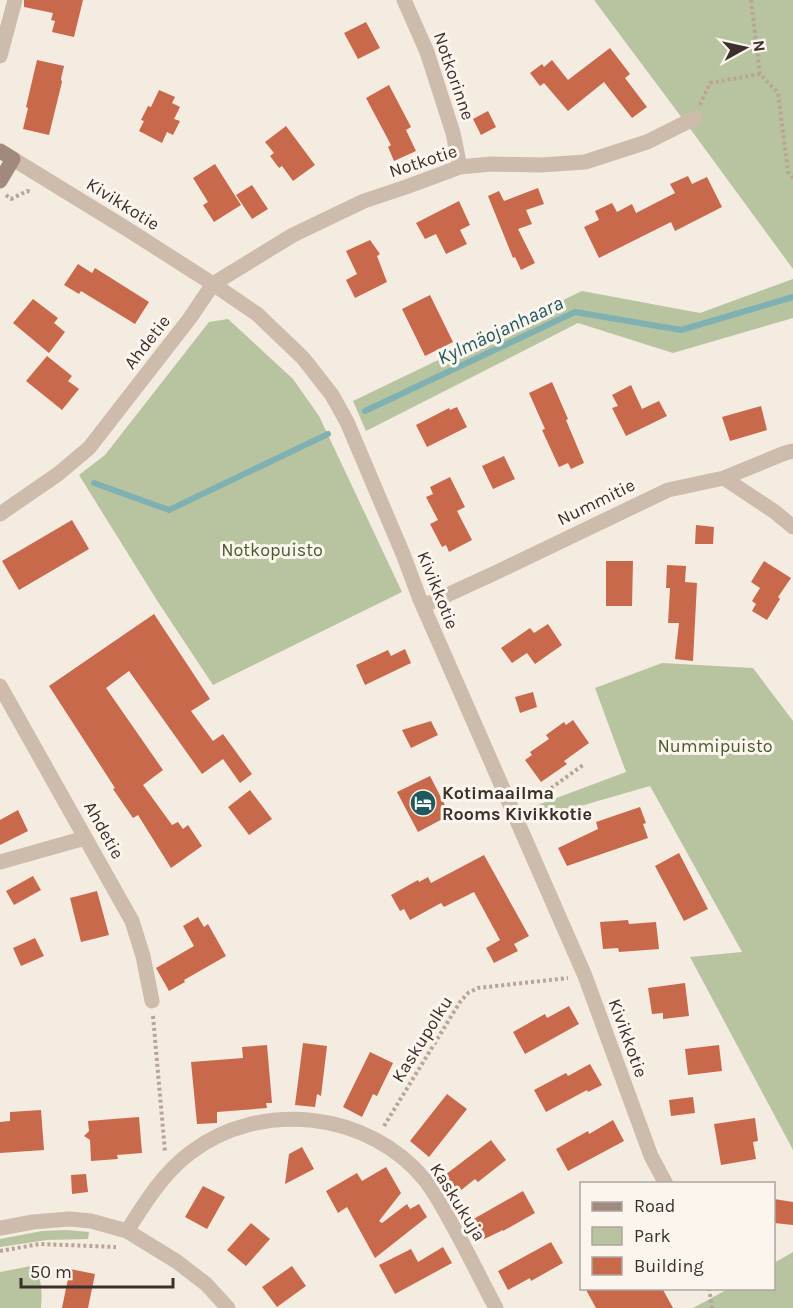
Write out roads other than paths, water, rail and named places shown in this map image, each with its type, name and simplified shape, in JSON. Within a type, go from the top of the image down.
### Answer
[{"type":"street","points":[[0,56],[15,0]]},
{"type":"street","name":"Notkorinne","points":[[404,0],[428,52],[453,133],[460,167]]},
{"type":"street","name":"Notkotie","points":[[213,284],[293,235],[364,201],[460,167],[585,162],[647,142],[695,118]]},
{"type":"street","name":"Kivikkotie","points":[[0,151],[62,188],[257,314],[303,358],[332,395],[347,422],[508,804],[585,976],[651,1156],[665,1182]]},
{"type":"street","points":[[0,181],[14,159]]},
{"type":"street","name":"Ahdetie","points":[[0,514],[58,474],[89,448],[190,318],[213,284]]},
{"type":"street","name":"Nummitie","points":[[423,606],[668,490],[724,478],[793,451]]},
{"type":"street","points":[[724,478],[793,527]]},
{"type":"street","name":"Ahdetie","points":[[0,686],[132,921],[152,1001]]},
{"type":"street","points":[[0,862],[85,838]]},
{"type":"street","name":"Kaskukuja","points":[[127,1231],[144,1203],[167,1174],[188,1154],[212,1138],[256,1123],[294,1119],[314,1120],[339,1126],[376,1140],[407,1162],[425,1180],[449,1217],[496,1308]]},
{"type":"street","points":[[0,1228],[69,1219],[91,1221],[127,1231],[176,1261],[206,1284],[228,1308]]},
{"type":"waterway","name":"Kylmäojanhaara","points":[[365,411],[575,312],[681,330],[793,297]]},
{"type":"waterway","name":"Kylmäojanhaara","points":[[94,483],[169,510],[328,434]]},
{"type":"place","name":"Kotimaailma Rooms Kivikkotie","points":[[423,803]]},
{"type":"park label","name":"Notkopuisto","points":[[272,550]]},
{"type":"park label","name":"Nummipuisto","points":[[715,746]]}]
